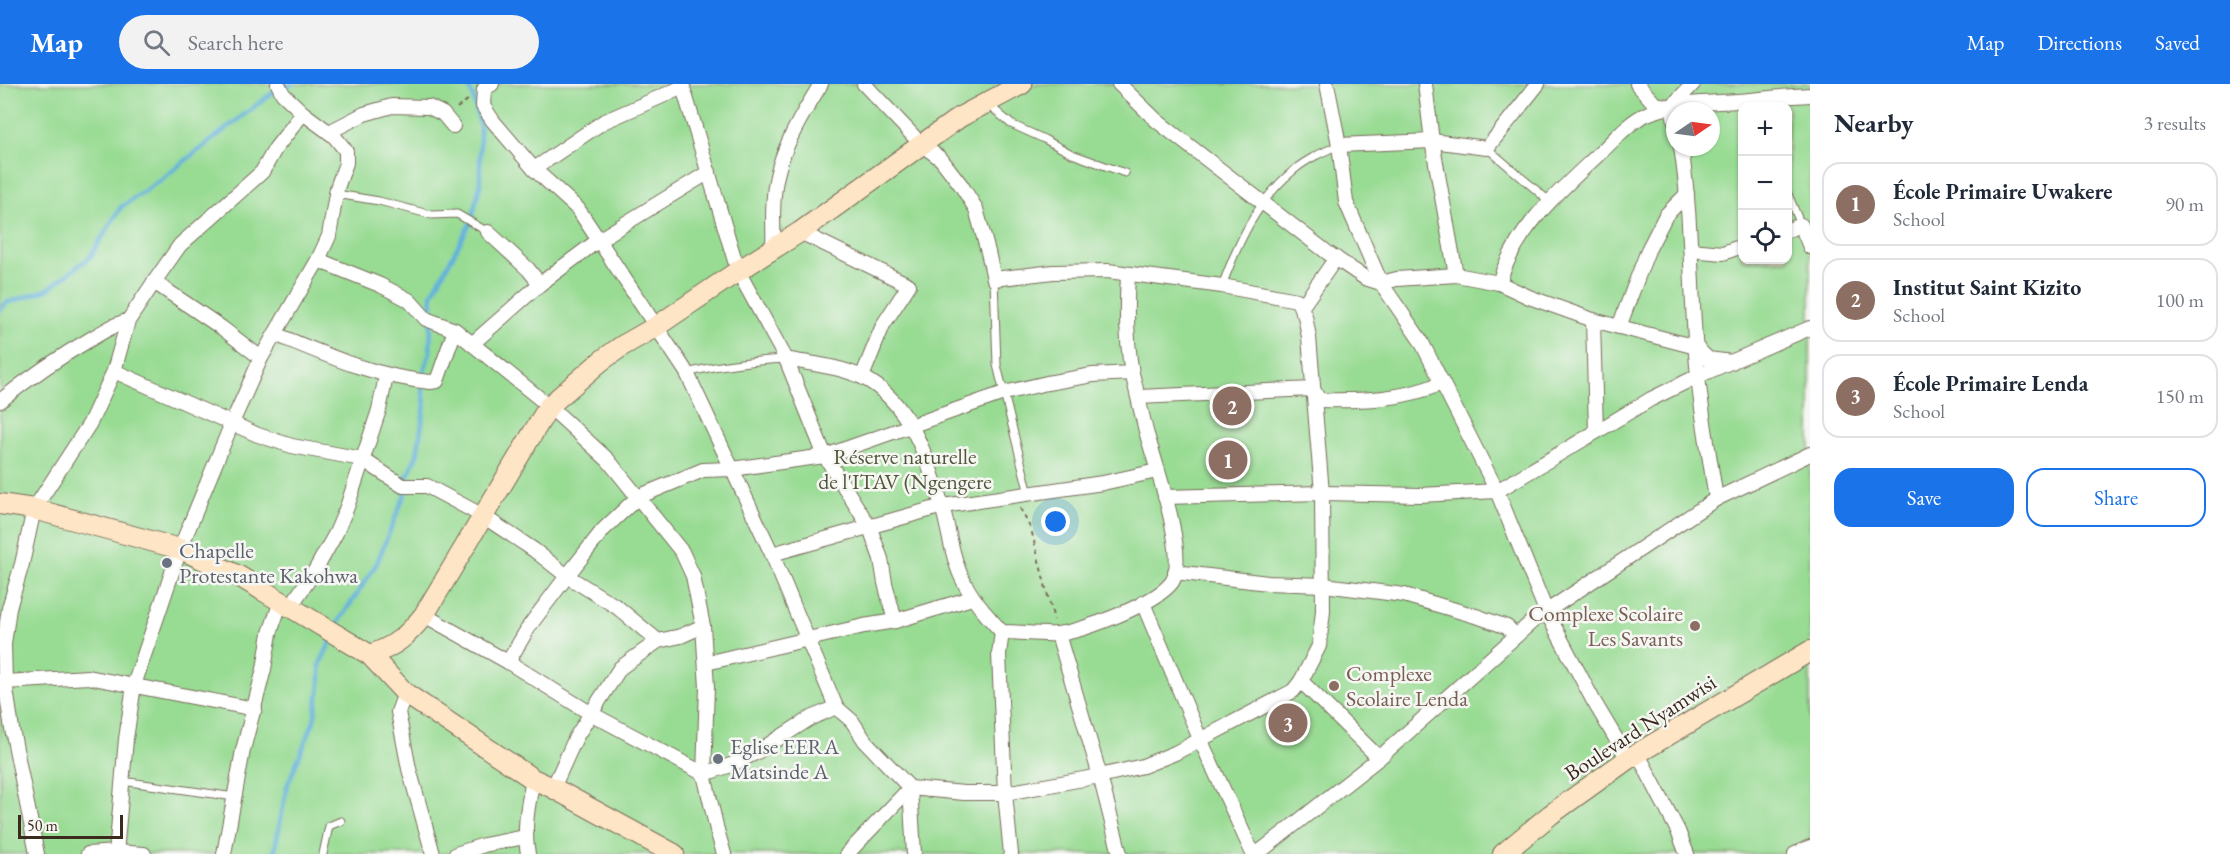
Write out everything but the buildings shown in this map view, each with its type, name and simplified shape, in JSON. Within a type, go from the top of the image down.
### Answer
[{"type":"street","points":[[492,84],[484,89],[483,106],[493,121],[534,170],[578,210],[600,239],[687,373],[772,554],[836,707],[852,721],[865,741],[910,788],[914,854]]},
{"type":"street","points":[[774,248],[774,194],[786,147],[800,118],[821,84]]},
{"type":"street","points":[[864,84],[921,144],[941,159],[961,184],[976,209],[994,279],[1063,272],[1108,271],[1222,286],[1297,300],[1305,316],[1309,337],[1322,493],[1324,585],[1319,646],[1301,681],[1293,691],[1143,766],[1005,794],[910,788]]},
{"type":"street","points":[[1119,84],[1157,121],[1365,278],[1381,283],[1397,279],[1456,275],[1499,283],[1593,320],[1696,347],[1708,359],[1732,362]]},
{"type":"street","points":[[1327,84],[1339,145],[1346,202],[1381,283],[1421,341],[1497,491],[1546,611],[1593,700],[1633,757],[1678,831],[1687,854]]},
{"type":"street","points":[[1425,84],[1432,141],[1456,275]]},
{"type":"street","points":[[1339,145],[1432,141],[1487,148],[1538,84]]},
{"type":"street","points":[[1636,84],[1655,104],[1666,105]]},
{"type":"street","points":[[1676,102],[1694,84]]},
{"type":"street","points":[[534,170],[603,122],[682,85],[738,271],[786,359],[825,456],[870,528],[881,559],[895,621]]},
{"type":"street","points":[[370,655],[392,648],[424,615],[549,406],[622,345],[657,326],[800,232],[960,117],[1015,86]]},
{"type":"street","points":[[116,853],[126,739],[134,686],[180,549],[232,423],[261,358],[318,260],[329,236],[336,194],[346,162],[346,151],[329,132],[303,113],[281,89]]},
{"type":"street","points":[[1758,102],[1810,95]]},
{"type":"street","points":[[1720,105],[1738,104]]},
{"type":"street","points":[[329,132],[364,114],[392,106],[429,107],[443,114],[453,126]]},
{"type":"street","points":[[1499,283],[1510,252],[1523,232],[1549,201],[1625,130],[1645,115],[1666,108]]},
{"type":"street","points":[[38,854],[5,682],[2,645],[34,509],[90,423],[114,371],[128,321],[154,282],[180,246],[262,172],[275,149],[303,113]]},
{"type":"street","points":[[1682,156],[1687,194],[1698,376],[1716,499]]},
{"type":"street","points":[[472,344],[540,284],[600,239],[709,172]]},
{"type":"street","points":[[1619,327],[1648,250],[1666,215],[1687,194]]},
{"type":"street","points":[[1794,227],[1810,247]]},
{"type":"street","points":[[488,232],[528,269],[540,284]]},
{"type":"street","points":[[800,232],[909,285],[883,325],[862,377]]},
{"type":"street","points":[[1690,250],[1723,253],[1738,248]]},
{"type":"street","points":[[1301,308],[1336,258]]},
{"type":"street","points":[[318,260],[380,285],[409,300],[426,319],[455,330],[549,406],[608,460],[682,552],[693,576],[703,626],[706,663],[705,774],[724,854]]},
{"type":"street","points":[[786,359],[838,369],[862,377],[884,391],[911,427],[943,506],[954,556],[972,598],[1002,632],[1058,634],[1105,622],[1143,603],[1172,582],[1177,562],[1165,497],[1128,354],[1126,306],[1128,275]]},
{"type":"street","points":[[154,282],[222,328],[261,358]]},
{"type":"street","points":[[1593,320],[1596,432]]},
{"type":"street","points":[[0,401],[36,373],[120,322],[128,321]]},
{"type":"street","points":[[1165,497],[1322,493],[1420,495],[1497,491],[1652,399],[1698,376],[1810,328]]},
{"type":"street","points":[[275,334],[386,376],[437,381],[455,330]]},
{"type":"street","points":[[114,371],[258,435],[292,446],[362,459],[402,486],[427,486],[483,516],[534,550],[567,576],[617,607],[658,641]]},
{"type":"street","points":[[508,662],[530,625],[603,530],[638,497],[703,470],[732,469],[825,456],[1004,393],[1093,375],[1132,373]]},
{"type":"street","points":[[224,854],[243,750],[255,709],[270,633],[286,604],[316,569],[336,533],[347,507],[379,410],[386,376]]},
{"type":"street","points":[[1313,390],[1319,400],[1355,401],[1390,398],[1426,390],[1442,383]]},
{"type":"street","points":[[1139,397],[1313,390]]},
{"type":"street","points":[[1143,603],[1240,829],[1255,854],[1379,758],[1546,611],[1716,499],[1810,454]]},
{"type":"street","points":[[772,554],[943,506],[1103,483],[1157,471]]},
{"type":"street","points":[[0,504],[34,509],[180,549],[237,575],[370,655],[405,693],[532,779],[553,788],[674,854]]},
{"type":"street","points":[[1175,572],[1268,583],[1324,585],[1404,595],[1479,617],[1506,627],[1516,636]]},
{"type":"street","points":[[706,663],[895,621],[972,598]]},
{"type":"street","points":[[424,615],[508,662],[590,713],[705,774],[731,765],[757,752],[809,719],[836,707]]},
{"type":"street","points":[[553,788],[576,737],[620,668],[658,641],[681,636],[703,626]]},
{"type":"street","points":[[1002,632],[999,654],[1005,794],[1011,854]]},
{"type":"street","points":[[1058,634],[1100,776],[1120,854]]},
{"type":"street","name":"Boulevard Nyamwisi","points":[[1503,854],[1550,815],[1633,757],[1810,651]]},
{"type":"street","points":[[5,682],[88,677],[255,709]]},
{"type":"street","points":[[1301,681],[1379,758]]},
{"type":"street","points":[[405,693],[398,712],[409,769],[433,854]]},
{"type":"street","points":[[528,854],[525,837],[526,811],[532,779]]},
{"type":"street","points":[[847,854],[910,788]]},
{"type":"street","points":[[456,854],[484,845],[525,837]]},
{"type":"street","points":[[1795,854],[1810,847]]},
{"type":"street","points":[[88,854],[144,854]]},
{"type":"lane","points":[[985,102],[1011,124],[1072,154],[1125,173]]},
{"type":"lane","points":[[1222,286],[1245,229],[1263,203],[1294,170],[1339,145]]},
{"type":"lane","points":[[1487,148],[1549,201]]},
{"type":"lane","points":[[336,194],[380,201],[432,215],[456,214],[488,232]]},
{"type":"lane","points":[[1791,210],[1794,227]]},
{"type":"lane","points":[[994,279],[997,365],[1029,494]]},
{"type":"lane","points":[[687,373],[748,361],[786,359]]},
{"type":"lane","points":[[122,781],[236,797]]},
{"type":"lane","points":[[323,854],[329,826],[341,821]]},
{"type":"path","points":[[443,114],[455,110],[473,96]]},
{"type":"path","points":[[1015,496],[1031,529],[1058,634]]},
{"type":"green space","name":"Réserve naturelle de l'ITAV (Ngengere","points":[[0,84],[1810,84],[1810,854],[0,854]]},
{"type":"waterway","points":[[0,310],[6,303],[47,290],[90,257],[121,207],[159,181],[272,93],[292,84]]},
{"type":"waterway","points":[[337,628],[339,621],[376,565],[405,494],[403,486],[417,455],[425,403],[421,381],[430,352],[432,294],[471,222],[480,185],[480,126],[473,96],[467,84]]},
{"type":"waterway","points":[[274,854],[287,786],[314,721],[320,685],[320,664],[332,639]]},
{"type":"place","name":"Institut Saint Kizito","points":[[1232,406]]},
{"type":"place","name":"École Primaire Uwakere","points":[[1228,460]]},
{"type":"place","name":"Chapelle Protestante Kakohwa","points":[[167,563]]},
{"type":"place","name":"Complexe Scolaire Les Savants","points":[[1695,626]]},
{"type":"place","name":"Complexe Scolaire Lenda","points":[[1334,686]]},
{"type":"place","name":"École Primaire Lenda","points":[[1288,723]]},
{"type":"place","name":"Eglise EERA Matsinde A","points":[[718,759]]}]
